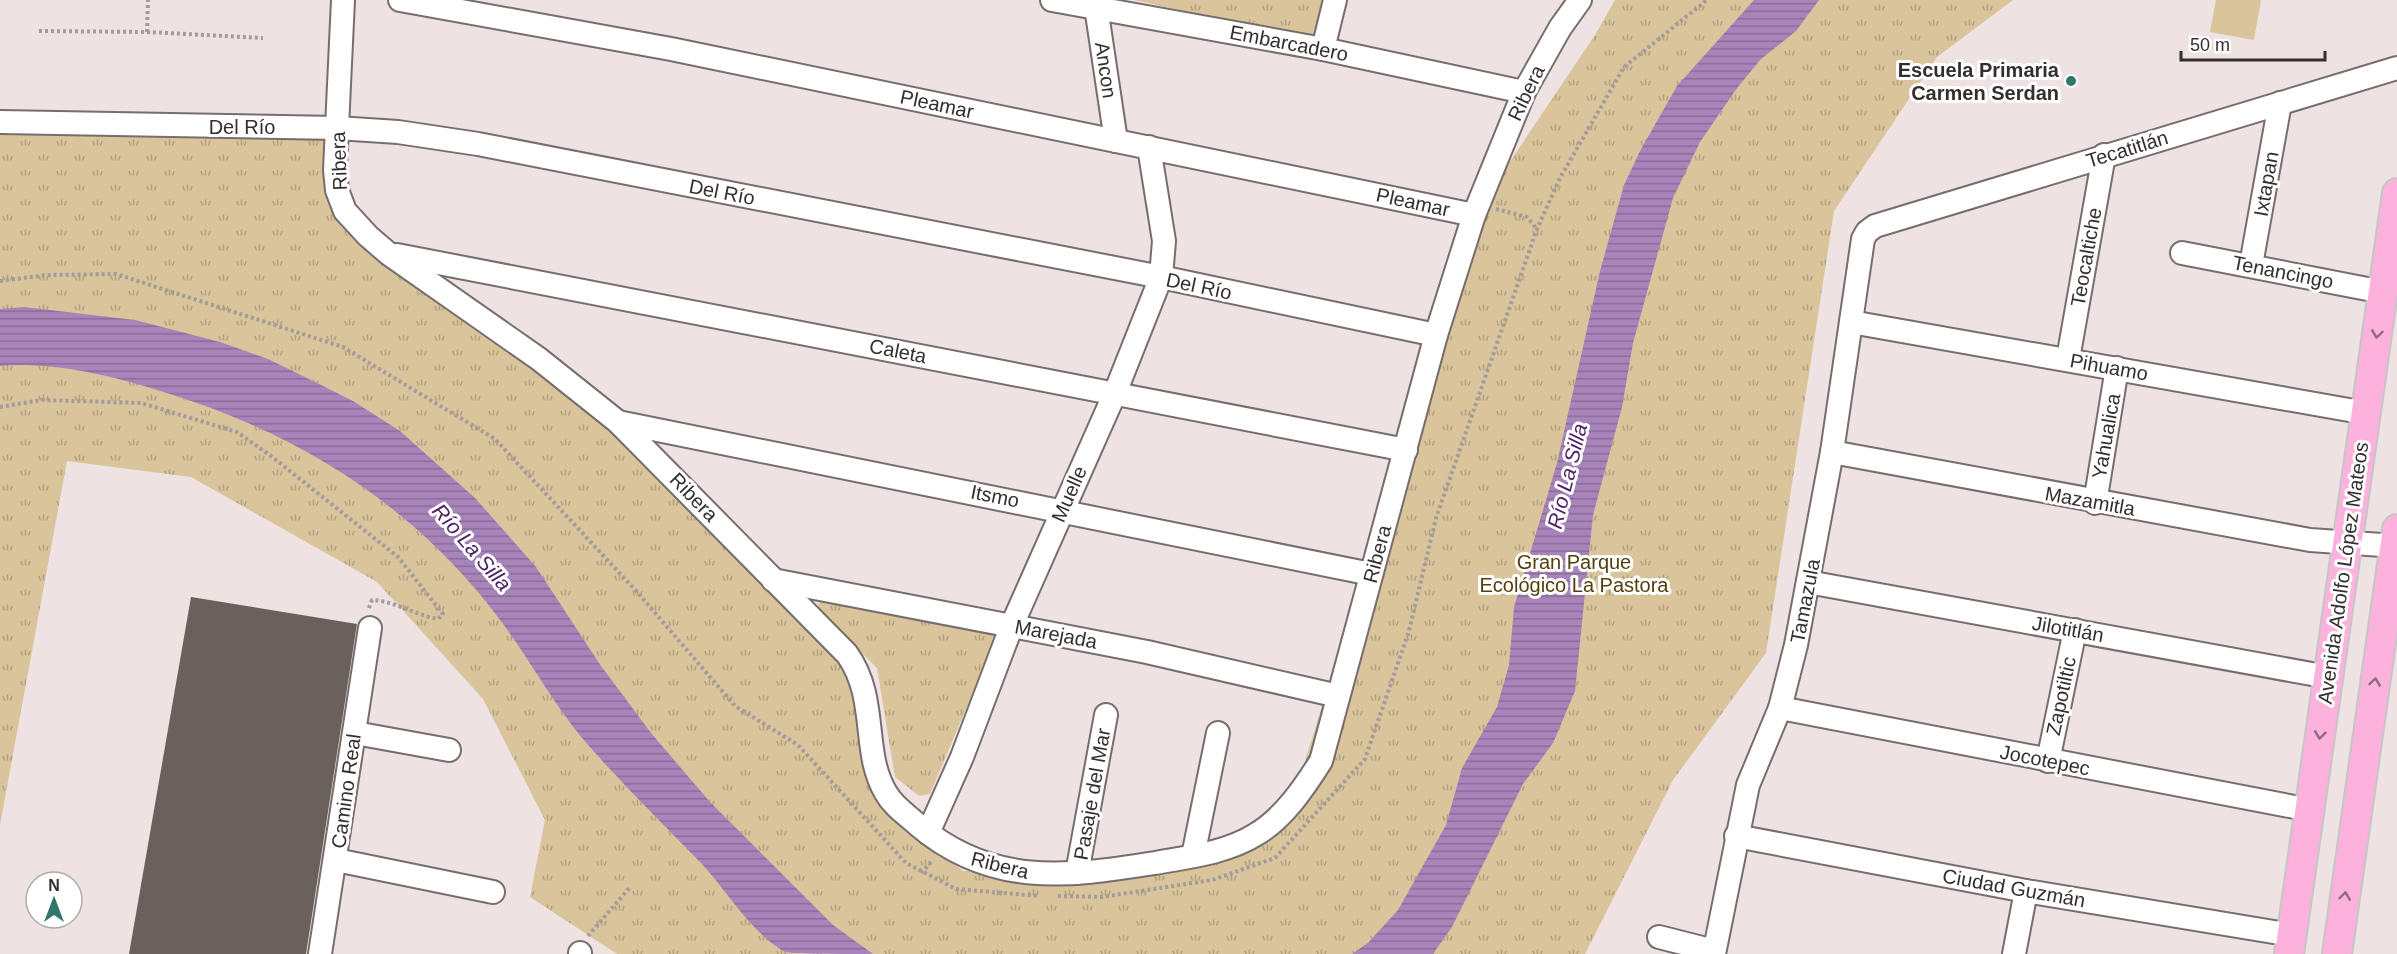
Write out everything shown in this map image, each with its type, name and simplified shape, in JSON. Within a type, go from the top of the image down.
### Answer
[{"type":"main road","name":"Avenida Adolfo López Mateos","points":[[2291,945],[2397,193]]},
{"type":"main road","points":[[2337,954],[2396,540]]},
{"type":"street","name":"Ribera","points":[[343,0],[337,128],[337,190],[345,211],[389,254],[539,359],[618,422],[690,492],[773,580],[848,654],[856,667],[866,695],[874,755],[882,785],[897,807],[946,847],[986,866],[1041,874],[1077,873],[1193,856],[1238,844],[1256,835],[1293,800],[1321,761],[1436,334],[1476,210],[1524,92],[1560,28],[1580,0]]},
{"type":"street","name":"Pleamar","points":[[400,0],[671,49],[1116,141],[1476,210]]},
{"type":"street","name":"Embarcadero","points":[[1052,0],[1096,4],[1524,92]]},
{"type":"street","points":[[1323,49],[1335,0]]},
{"type":"street","name":"Ancon","points":[[1096,4],[1116,141]]},
{"type":"street","name":"Tecatitlán","points":[[1863,239],[1866,232],[1875,226],[2397,68]]},
{"type":"street","name":"Ixtapan","points":[[2251,265],[2280,103]]},
{"type":"street","name":"Del Río","points":[[0,122],[337,128],[398,132],[478,144],[1161,277],[1436,334]]},
{"type":"street","name":"Muelle","points":[[928,833],[962,757],[1012,625],[1115,393],[1161,277],[1164,241],[1149,147]]},
{"type":"street","name":"Teocaltiche","points":[[2068,359],[2104,155]]},
{"type":"street","name":"Tamazula","points":[[1714,953],[1748,785],[1780,708],[1792,666],[1832,452],[1863,239]]},
{"type":"street","name":"Tenancingo","points":[[2182,253],[2383,292]]},
{"type":"street","name":"Caleta","points":[[389,254],[1406,450]]},
{"type":"street","name":"Pihuamo","points":[[1851,322],[2366,413]]},
{"type":"street","name":"Yahualica","points":[[2095,503],[2117,368]]},
{"type":"street","name":"Itsmo","points":[[618,422],[1371,574]]},
{"type":"street","name":"Mazamitla","points":[[1832,452],[2095,503],[2310,540],[2348,543],[2396,540]]},
{"type":"street","name":"Marejada","points":[[773,580],[1012,625],[1338,696]]},
{"type":"street","name":"Jilotitlán","points":[[1808,582],[2328,677]]},
{"type":"street","name":"Camino Real","points":[[320,954],[370,627]]},
{"type":"street","name":"Zapotiltic","points":[[2048,761],[2075,630]]},
{"type":"street","name":"Jocotepec","points":[[1780,708],[2310,810]]},
{"type":"street","name":"Pasaje del Mar","points":[[1077,873],[1106,715]]},
{"type":"street","points":[[355,733],[449,750]]},
{"type":"street","points":[[1193,856],[1218,733]]},
{"type":"street","name":"Ciudad Guzmán","points":[[1736,836],[2026,891],[2291,945]]},
{"type":"street","points":[[336,860],[493,892]]},
{"type":"street","points":[[2014,954],[2026,891]]},
{"type":"street","points":[[1659,937],[1714,953]]},
{"type":"path","points":[[147,32],[148,0]]},
{"type":"path","points":[[1054,896],[1102,897],[1212,880],[1275,858],[1365,759],[1409,631],[1436,518],[1537,229],[1560,178],[1624,68],[1707,0]]},
{"type":"path","points":[[39,31],[147,32],[263,38]]},
{"type":"path","points":[[1476,210],[1527,217],[1537,229]]},
{"type":"path","points":[[0,281],[47,275],[116,274],[343,347],[495,439],[630,584],[735,706],[798,745],[906,863],[956,889],[1042,896]]},
{"type":"path","points":[[0,407],[42,400],[141,403],[237,432],[271,456],[398,557],[443,614],[438,619],[420,615],[386,600],[372,600],[366,614],[370,627]]},
{"type":"path","points":[[580,954],[584,941],[632,886]]},
{"type":"green space","points":[[1134,0],[1325,0],[1319,30],[1308,38]]},
{"type":"green space","name":"Gran Parque Ecológico La Pastora","points":[[1615,0],[2013,0],[1937,57],[1834,211],[1766,653],[1673,780],[1585,954],[617,954],[530,897],[545,820],[483,699],[377,582],[191,477],[67,461],[0,825],[0,122],[337,128],[345,211],[539,359],[847,654],[879,777],[940,853],[963,871],[1077,873],[1238,844],[1293,800],[1474,215],[1595,35]]},
{"type":"green space","points":[[2216,0],[2261,0],[2254,40],[2210,32]]},
{"type":"green space","points":[[823,599],[990,628],[996,638],[930,794],[919,796],[895,777],[877,668],[820,611],[818,604]]},
{"type":"water","name":"Río La Silla","points":[[1754,0],[1819,0],[1796,31],[1761,59],[1737,88],[1700,142],[1673,198],[1633,343],[1622,407],[1593,515],[1575,691],[1553,743],[1523,784],[1452,927],[1433,954],[1352,954],[1368,943],[1398,910],[1446,825],[1462,768],[1497,707],[1509,665],[1514,607],[1557,463],[1600,271],[1624,185],[1640,151],[1677,86]]},
{"type":"water","name":"Río La Silla","points":[[24,307],[135,320],[220,342],[268,359],[309,379],[353,401],[400,431],[475,498],[536,567],[601,666],[651,733],[710,802],[833,925],[873,954],[785,952],[761,934],[701,863],[582,738],[506,628],[473,586],[437,548],[399,514],[358,483],[314,456],[220,411],[107,376],[64,368],[0,366],[0,309]]},
{"type":"building","points":[[191,597],[357,624],[306,954],[129,954]]},
{"type":"place","name":"Escuela Primaria Carmen Serdan","points":[[2071,81]]}]
